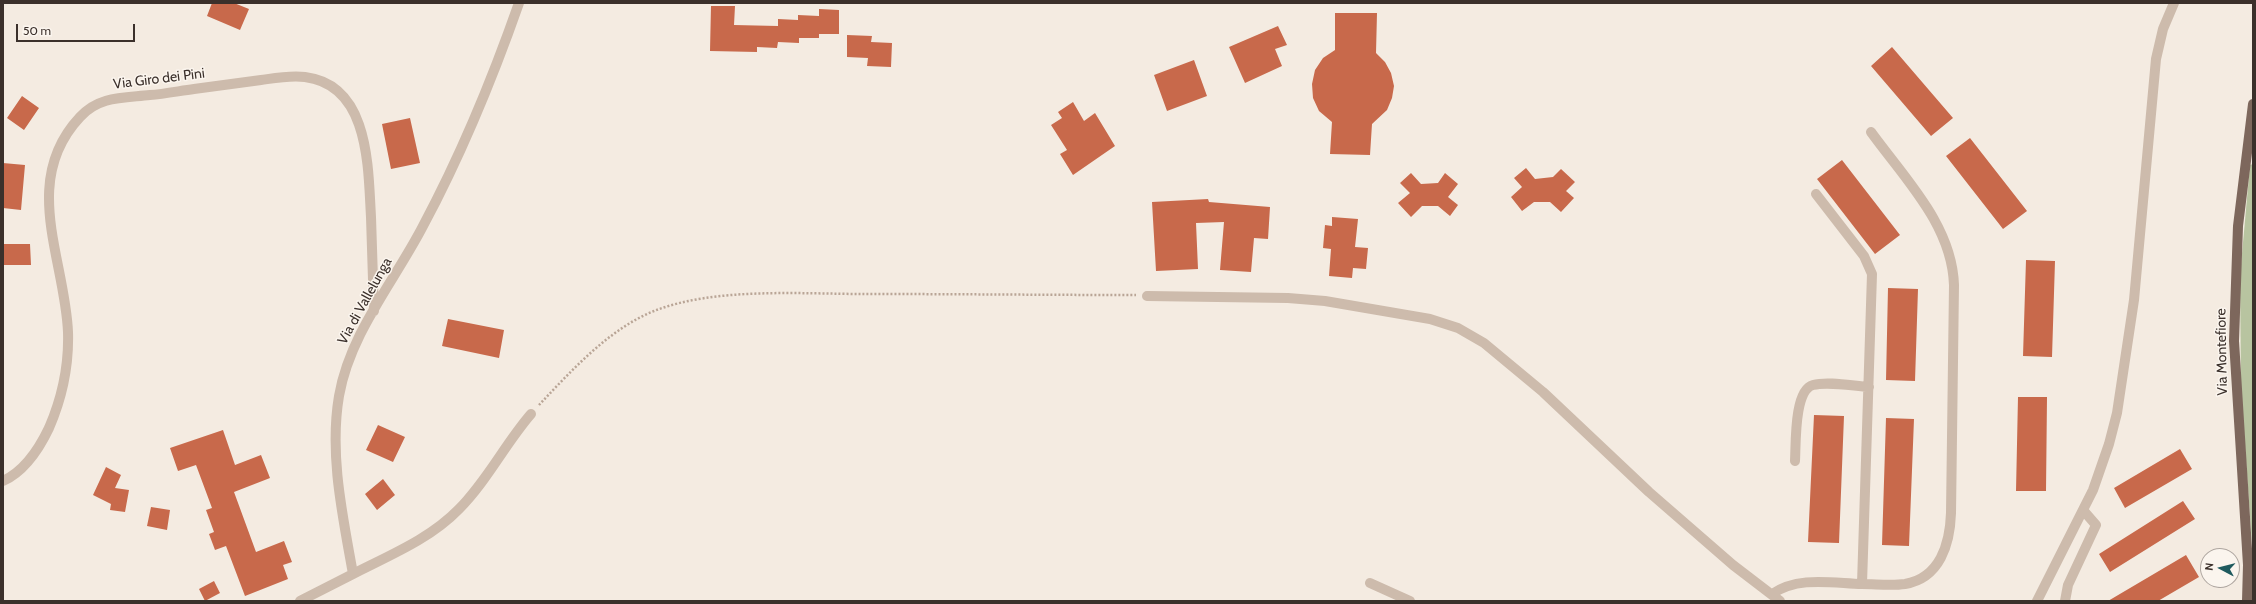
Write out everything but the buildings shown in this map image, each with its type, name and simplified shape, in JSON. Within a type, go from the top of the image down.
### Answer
[{"type":"main road","name":"Via Montefiore","points":[[2247,601],[2248,565],[2234,341],[2240,202],[2253,104]]},
{"type":"street","name":"Via di Vallelunga","points":[[353,574],[340,489],[337,415],[341,386],[352,351],[412,247],[453,168],[471,128],[519,3]]},
{"type":"street","points":[[2037,601],[2083,510],[2102,468],[2117,413],[2134,300],[2156,59],[2163,29],[2174,3]]},
{"type":"street","name":"Via Giro dei Pini","points":[[3,481],[19,471],[40,445],[53,418],[62,385],[67,357],[68,332],[49,217],[50,179],[54,161],[64,138],[80,117],[98,103],[118,97],[160,94],[289,76],[318,80],[338,90],[349,104],[360,124],[365,148],[369,184],[374,311]]},
{"type":"street","points":[[1772,594],[1781,588],[1798,582],[1904,584],[1913,582],[1929,572],[1941,558],[1945,550],[1951,513],[1954,285],[1952,260],[1945,238],[1935,220],[1871,132]]},
{"type":"street","points":[[1816,194],[1864,256],[1871,271],[1869,387],[1862,584]]},
{"type":"street","points":[[1147,296],[1319,301],[1430,319],[1458,328],[1484,343],[1543,392],[1649,492],[1733,565],[1780,601]]},
{"type":"street","points":[[1795,461],[1798,413],[1803,394],[1807,388],[1817,385],[1869,387]]},
{"type":"street","points":[[300,601],[414,542],[437,528],[453,514],[474,491],[512,437],[531,414]]},
{"type":"street","points":[[2064,601],[2068,585],[2096,525],[2083,510]]},
{"type":"street","points":[[1370,583],[1410,601]]},
{"type":"path","points":[[531,414],[605,341],[629,324],[653,312],[700,298],[734,295],[824,294],[1147,296]]},
{"type":"green space","points":[[2253,164],[2253,558],[2241,390],[2240,276],[2250,165]]}]
